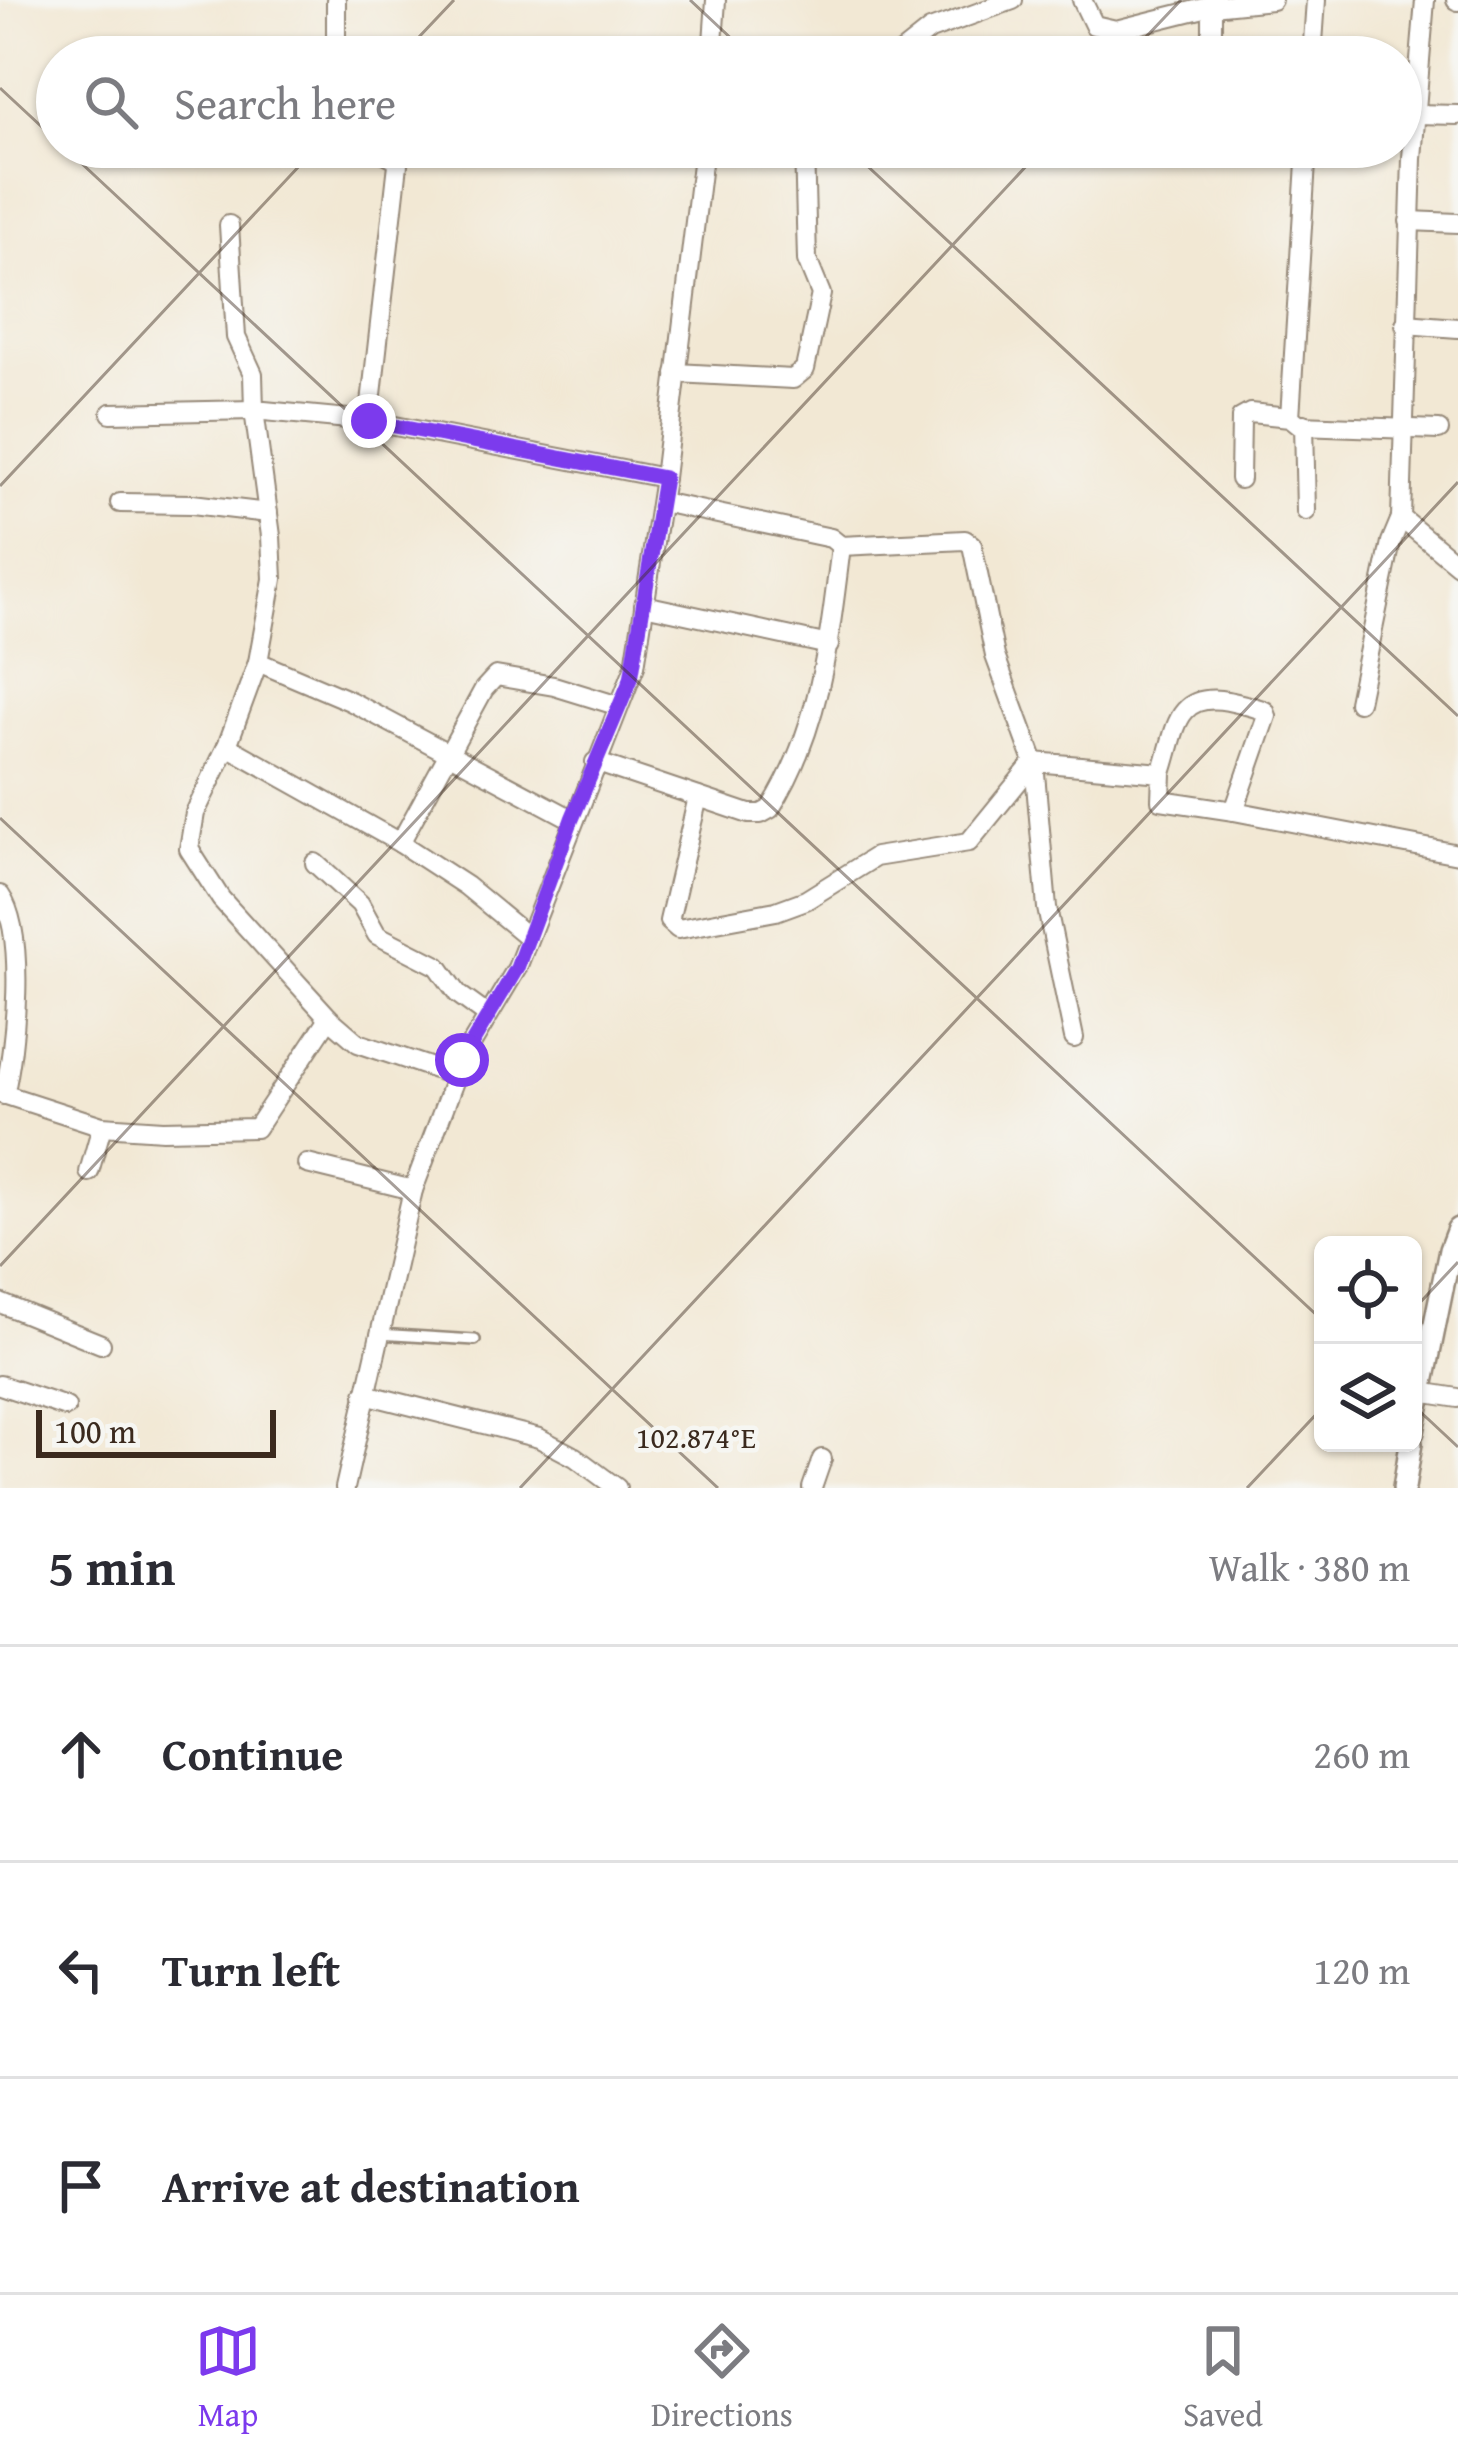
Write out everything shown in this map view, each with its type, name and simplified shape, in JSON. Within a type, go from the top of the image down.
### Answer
[{"type":"street","points":[[336,0],[336,36]]},
{"type":"street","points":[[713,36],[716,0]]},
{"type":"street","points":[[922,36],[1013,0]]},
{"type":"street","points":[[1082,0],[1094,25],[1115,30],[1212,3],[1272,0]]},
{"type":"street","points":[[1313,36],[1316,0]]},
{"type":"street","points":[[1422,36],[1425,0]]},
{"type":"street","points":[[1212,3],[1212,36]]},
{"type":"street","points":[[1422,114],[1458,115]]},
{"type":"street","points":[[369,421],[398,168]]},
{"type":"street","points":[[345,1488],[413,1190],[456,1076],[517,968],[635,666],[661,502],[701,168]]},
{"type":"street","points":[[676,374],[793,379],[805,369],[821,294],[807,260],[805,168]]},
{"type":"street","points":[[1306,168],[1297,421],[1306,511]]},
{"type":"street","points":[[1358,702],[1391,542],[1401,518],[1412,168]]},
{"type":"street","points":[[1409,221],[1458,223]]},
{"type":"street","points":[[229,225],[236,337],[253,374],[273,579],[258,662],[195,813],[189,849],[221,899],[329,1018],[358,1042],[456,1076]]},
{"type":"street","points":[[1406,324],[1458,328]]},
{"type":"street","points":[[111,412],[254,410],[369,421],[664,478]]},
{"type":"street","points":[[1240,479],[1241,418],[1250,413],[1297,421],[1439,430]]},
{"type":"street","points":[[661,502],[831,538],[841,545],[965,541],[972,545],[994,656],[1034,762],[1047,908],[1074,1038]]},
{"type":"street","points":[[120,503],[192,504],[268,513]]},
{"type":"street","points":[[1401,518],[1458,565]]},
{"type":"street","points":[[595,762],[749,814],[770,809],[808,730],[829,645],[841,545]]},
{"type":"street","points":[[644,605],[829,645]]},
{"type":"street","points":[[258,662],[350,701],[572,819]]},
{"type":"street","points":[[400,843],[484,689],[496,676],[554,686],[619,706]]},
{"type":"street","points":[[1234,811],[1267,716],[1261,708],[1208,697],[1192,702],[1182,714],[1162,773],[1159,797],[1166,803],[1234,811],[1458,854]]},
{"type":"street","points":[[226,746],[400,843],[466,886],[528,937]]},
{"type":"street","points":[[1034,762],[1162,773]]},
{"type":"street","points":[[698,797],[669,921],[678,929],[776,911],[806,900],[875,857],[969,842],[1034,762]]},
{"type":"street","points":[[315,863],[360,904],[377,934],[438,966],[458,994],[487,1015]]},
{"type":"street","points":[[0,895],[9,920],[17,1004],[14,1049],[2,1094],[102,1126],[163,1130],[256,1127],[329,1018]]},
{"type":"street","points":[[89,1172],[102,1126]]},
{"type":"street","points":[[307,1164],[413,1190]]},
{"type":"street","points":[[1422,1383],[1458,1229]]},
{"type":"street","points":[[0,1303],[101,1344]]},
{"type":"street","points":[[0,1385],[66,1407]]},
{"type":"street","points":[[1422,1392],[1458,1398]]},
{"type":"street","points":[[365,1394],[539,1438],[617,1488]]},
{"type":"street","points":[[1404,1488],[1410,1452]]},
{"type":"street","points":[[812,1488],[822,1460]]},
{"type":"lane","points":[[378,1334],[476,1340]]},
{"type":"route","points":[[369,421],[664,478],[631,679],[517,968],[462,1060]]}]
